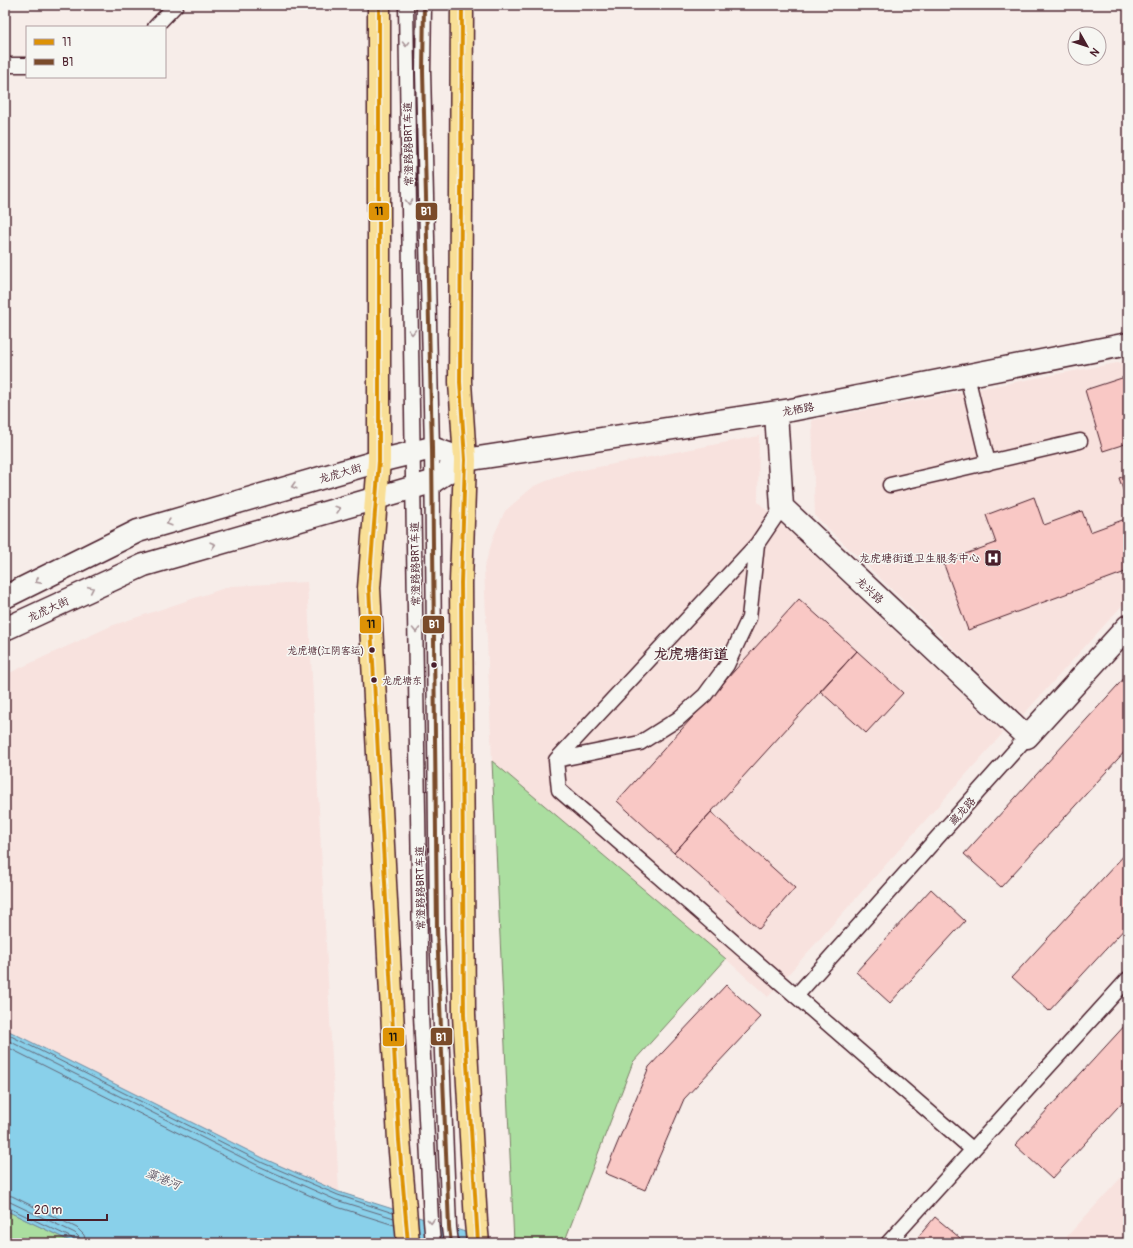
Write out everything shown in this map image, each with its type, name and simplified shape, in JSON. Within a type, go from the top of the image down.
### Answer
[{"type":"main road","points":[[379,5],[379,461],[369,588],[399,1132],[406,1203],[408,1243]]},
{"type":"main road","points":[[462,5],[460,382],[465,460],[461,583],[464,1015],[477,1232]]},
{"type":"street","name":"龙栖路","points":[[465,460],[776,413],[1128,344]]},
{"type":"street","points":[[776,413],[782,507]]},
{"type":"street","name":"龙虎大街","points":[[5,597],[138,531],[379,461],[423,450]]},
{"type":"street","points":[[423,450],[465,460]]},
{"type":"street","name":"龙虎大街","points":[[5,629],[144,565],[423,485],[465,460]]},
{"type":"street","name":"龙兴路","points":[[782,507],[1027,737]]},
{"type":"street","name":"藏龙路","points":[[1027,737],[1128,626]]},
{"type":"lane","points":[[156,26],[176,5]]},
{"type":"lane","name":"常澄路路BRT车道","points":[[406,5],[423,450],[421,1007],[433,1243]]},
{"type":"lane","points":[[424,5],[422,71],[423,485],[437,929],[448,1208],[451,1243]]},
{"type":"lane","points":[[5,65],[26,65]]},
{"type":"lane","points":[[967,376],[988,463]]},
{"type":"lane","points":[[890,485],[1080,441]]},
{"type":"lane","points":[[782,507],[757,544],[556,760],[559,790],[973,1150]]},
{"type":"lane","points":[[556,760],[640,743],[678,719],[705,695],[727,665],[749,618],[757,544]]},
{"type":"lane","name":"藏龙路","points":[[796,996],[1027,737]]},
{"type":"lane","points":[[888,1243],[1128,979]]},
{"type":"shaded area","name":"龙虎塘街道卫生服务中心","points":[[1128,361],[1128,599],[1023,715],[815,516],[812,420]]},
{"type":"shaded area","points":[[759,436],[758,502],[1003,733],[768,997],[726,959],[492,761],[484,568],[494,535],[505,511],[534,486],[567,473]]},
{"type":"shaded area","points":[[307,582],[339,1192],[265,1159],[5,1029],[5,675],[111,626],[231,586]]},
{"type":"shaded area","points":[[1128,1170],[1128,1243],[1061,1243]]},
{"type":"green space","points":[[492,761],[726,959],[633,1062],[564,1243],[514,1243]]},
{"type":"green space","points":[[5,1210],[74,1243],[5,1243]]},
{"type":"water","name":"藻港河","points":[[5,1029],[265,1159],[339,1192],[500,1243],[74,1243],[5,1210]]},
{"type":"building","points":[[1128,376],[1128,443],[1103,451],[1085,390]]},
{"type":"building","points":[[1128,475],[1128,504],[1119,478]]},
{"type":"building","points":[[1034,497],[1044,525],[1082,511],[1090,532],[1128,518],[1128,571],[968,630],[943,562],[996,543],[986,515]]},
{"type":"building","points":[[799,599],[857,651],[674,853],[617,801]]},
{"type":"building","points":[[857,651],[903,693],[866,733],[820,691]]},
{"type":"building","points":[[1128,674],[1128,748],[1001,887],[964,854]]},
{"type":"building","points":[[711,812],[795,888],[759,929],[674,853]]},
{"type":"building","points":[[1128,851],[1128,925],[1049,1011],[1012,977]]},
{"type":"building","points":[[931,889],[965,921],[890,1003],[856,972]]},
{"type":"building","points":[[726,985],[761,1017],[684,1099],[645,1190],[605,1173],[649,1067]]},
{"type":"building","points":[[1128,1022],[1128,1096],[1052,1179],[1015,1145]]},
{"type":"building","points":[[935,1217],[966,1243],[913,1243]]},
{"type":"transit line","name":"11","points":[[379,5],[379,461],[369,588],[399,1140],[408,1243]]},
{"type":"transit line","name":"B1","points":[[424,5],[423,71],[432,448],[437,929],[449,1227],[451,1243]]},
{"type":"transit line","name":"11","points":[[462,5],[460,382],[465,460],[461,583],[464,1015],[478,1243]]},
{"type":"place","name":"龙虎塘街道卫生服务中心","points":[[993,558]]},
{"type":"place","name":"龙虎塘(江阴客运)","points":[[372,650]]},
{"type":"place","name":"龙虎塘东","points":[[374,680]]},
{"type":"district","name":"龙虎塘街道","points":[[691,654]]}]
